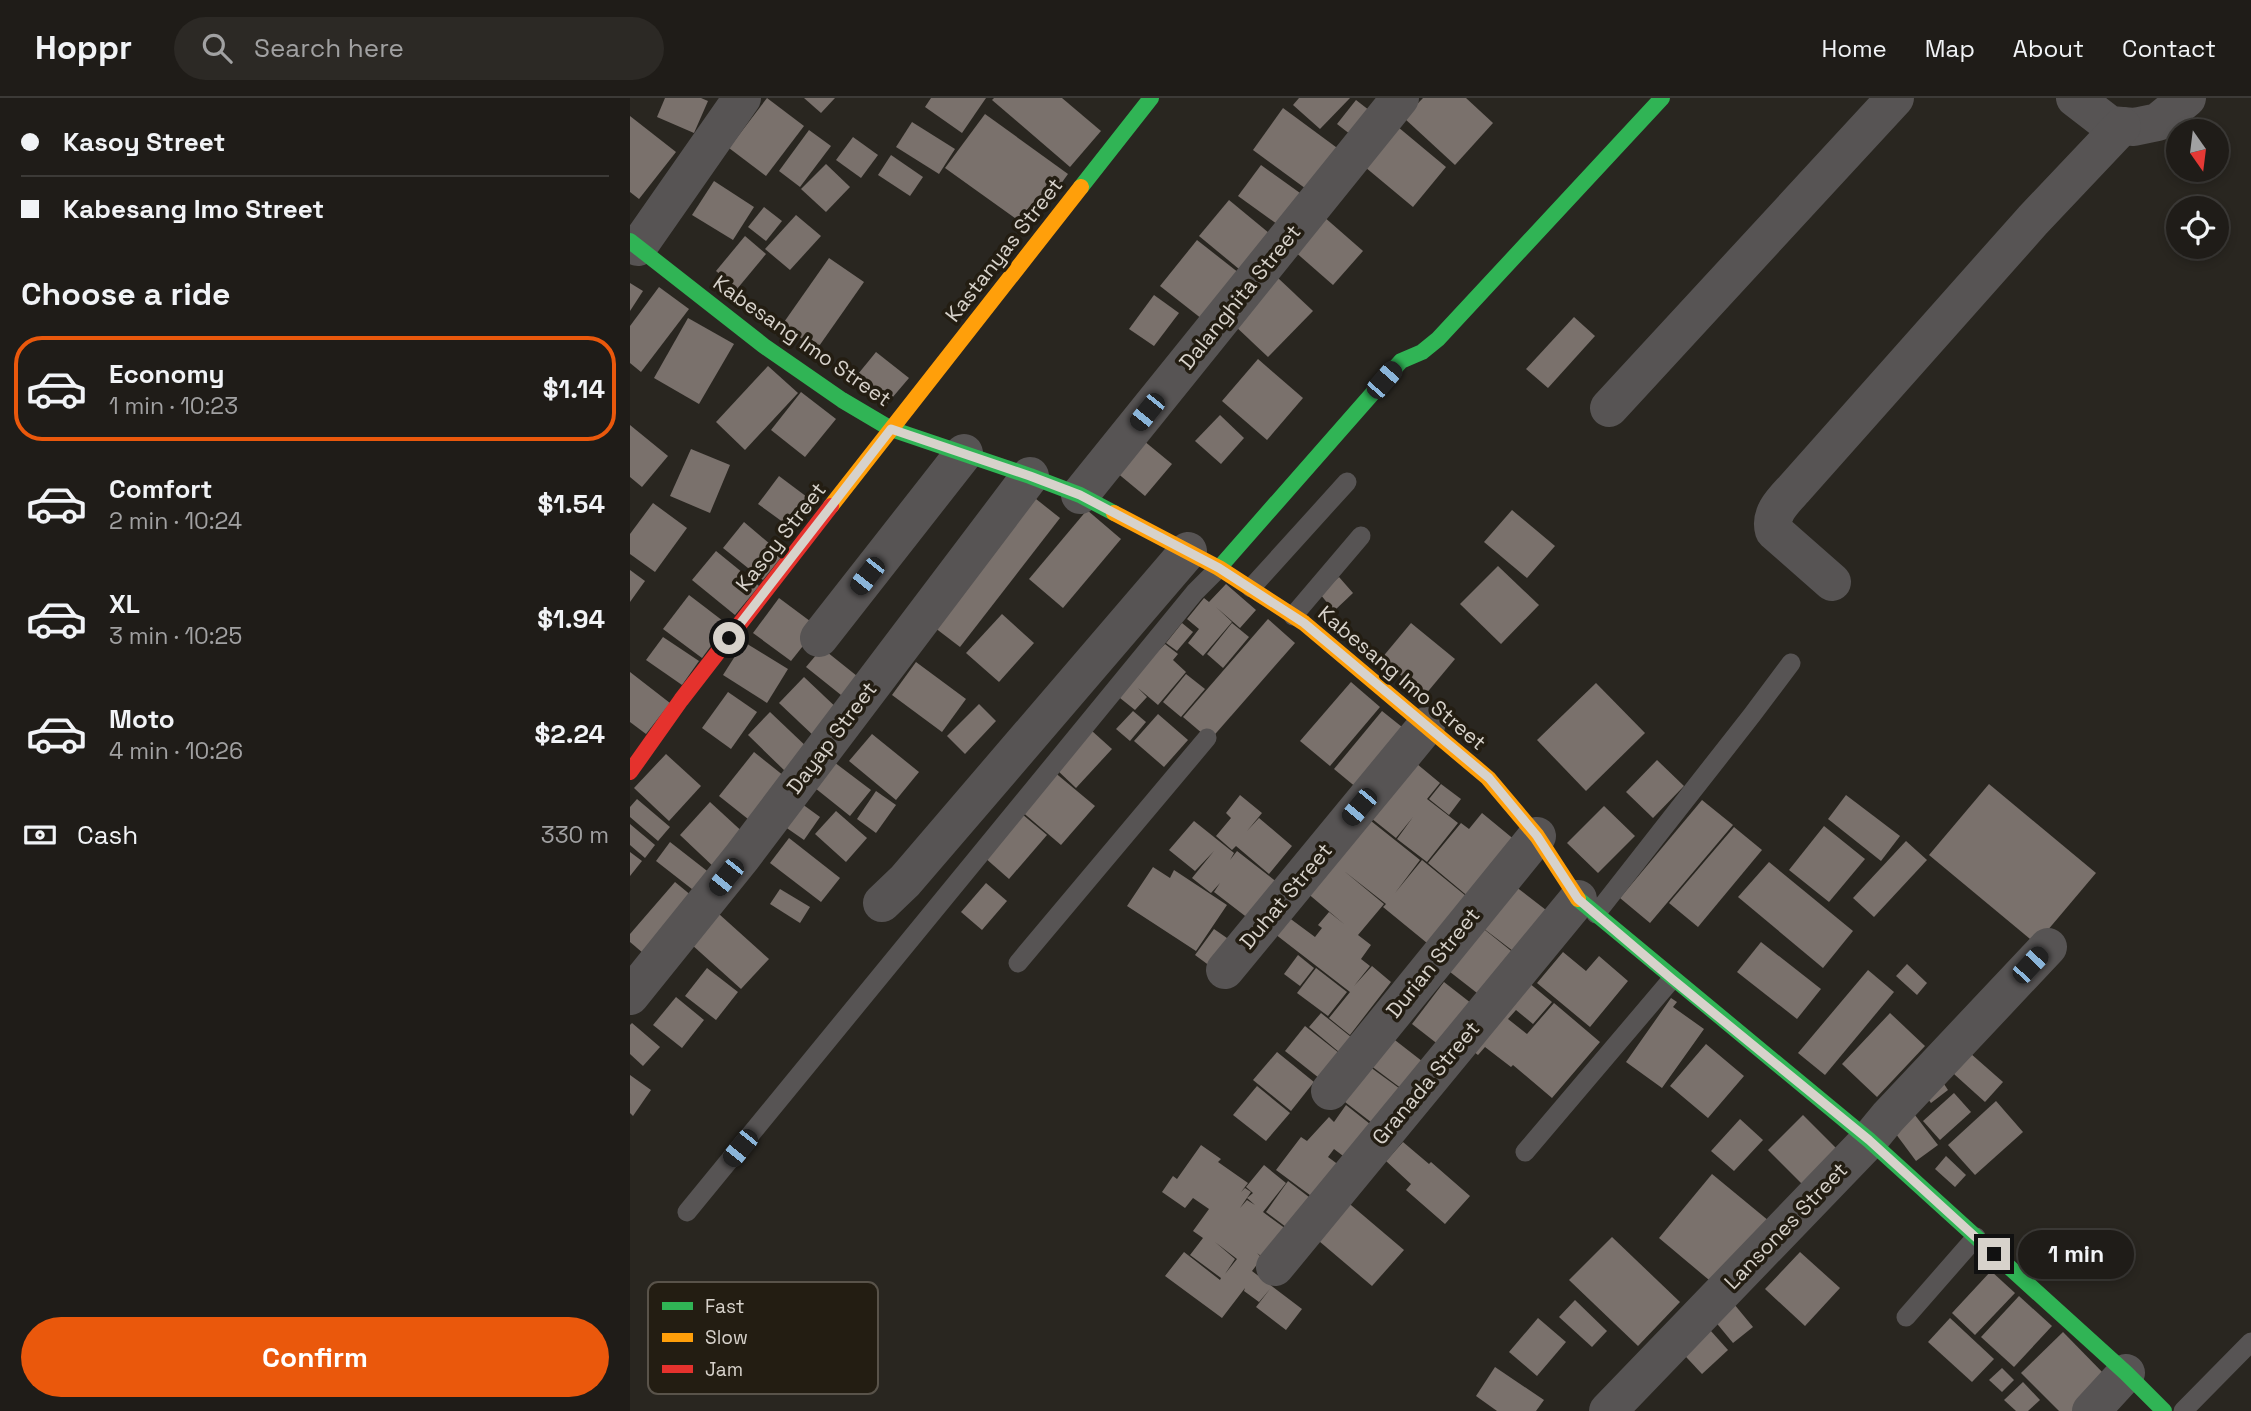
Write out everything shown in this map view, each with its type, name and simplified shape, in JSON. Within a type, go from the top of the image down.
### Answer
[{"type":"main road","name":"Kastanyas Street","points":[[891,429],[1151,98]]},
{"type":"main road","points":[[1204,560],[1401,361],[1422,352],[1438,340],[1662,98]]},
{"type":"main road","name":"Kabesang Imo Street","points":[[634,244],[764,346],[842,400],[891,429],[1080,495],[1204,560],[1298,619],[1489,778],[1537,836],[1587,906],[1869,1140],[2126,1373],[2164,1411]]},
{"type":"main road","name":"Kasoy Street","points":[[630,772],[689,690],[891,429]]},
{"type":"street","points":[[634,244],[742,98]]},
{"type":"street","name":"Dalanghita Street","points":[[1080,495],[1400,98]]},
{"type":"street","points":[[1609,408],[1895,98]]},
{"type":"street","points":[[2075,98],[2110,125],[2134,127],[2158,122],[2187,98]]},
{"type":"street","points":[[1832,582],[1774,531],[1771,522],[1774,514],[2033,220],[2122,126]]},
{"type":"street","points":[[819,638],[964,453]]},
{"type":"street","name":"Dayap Street","points":[[630,996],[742,857],[1030,476]]},
{"type":"street","points":[[882,903],[1204,560]]},
{"type":"street","name":"Duhat Street","points":[[1226,970],[1426,726]]},
{"type":"street","name":"Durian Street","points":[[1330,1091],[1537,836]]},
{"type":"street","name":"Granada Street","points":[[1275,1267],[1587,906]]},
{"type":"street","name":"Lansones Street","points":[[1608,1411],[1869,1140],[2048,947]]},
{"type":"street","points":[[2091,1411],[2126,1373]]},
{"type":"lane","points":[[1251,588],[1347,482]]},
{"type":"lane","points":[[1291,639],[1298,619],[1361,536]]},
{"type":"lane","points":[[687,1212],[1195,592],[1204,560]]},
{"type":"lane","points":[[1587,906],[1728,747],[1791,663]]},
{"type":"lane","points":[[1017,963],[1207,738]]},
{"type":"lane","points":[[1525,1152],[1672,979]]},
{"type":"lane","points":[[1906,1317],[1976,1237]]},
{"type":"lane","points":[[2183,1411],[2251,1342]]},
{"type":"building","points":[[665,98],[701,98],[708,101],[694,133],[657,117]]},
{"type":"building","points":[[767,98],[804,126],[766,176],[729,148]]},
{"type":"building","points":[[804,98],[835,98],[821,113]]},
{"type":"building","points":[[931,98],[986,98],[962,133],[925,107]]},
{"type":"building","points":[[1062,98],[1101,131],[1070,167],[992,100]]},
{"type":"building","points":[[1299,98],[1350,98],[1320,129],[1293,105]]},
{"type":"building","points":[[1423,98],[1466,98],[1493,123],[1455,165],[1404,118]]},
{"type":"building","points":[[1356,100],[1374,114],[1355,138],[1337,124]]},
{"type":"building","points":[[1283,108],[1344,153],[1313,194],[1253,150]]},
{"type":"building","points":[[985,114],[1068,174],[1029,228],[945,168]]},
{"type":"building","points":[[630,116],[676,152],[639,199],[630,192]]},
{"type":"building","points":[[912,122],[955,149],[939,174],[896,147]]},
{"type":"building","points":[[1398,127],[1446,167],[1413,207],[1365,167]]},
{"type":"building","points":[[809,130],[831,146],[800,187],[779,171]]},
{"type":"building","points":[[853,137],[878,155],[861,178],[836,160]]},
{"type":"building","points":[[891,155],[923,177],[910,196],[878,175]]},
{"type":"building","points":[[826,164],[850,187],[826,212],[801,189]]},
{"type":"building","points":[[1261,165],[1307,198],[1284,229],[1238,196]]},
{"type":"building","points":[[714,181],[754,207],[733,240],[692,215]]},
{"type":"building","points":[[1229,200],[1275,238],[1245,274],[1199,236]]},
{"type":"building","points":[[764,207],[782,221],[766,241],[748,227]]},
{"type":"building","points":[[796,215],[821,236],[790,270],[765,249]]},
{"type":"building","points":[[1323,216],[1363,251],[1333,285],[1293,250]]},
{"type":"building","points":[[745,236],[766,254],[737,289],[716,271]]},
{"type":"building","points":[[1197,240],[1239,273],[1202,319],[1160,286]]},
{"type":"building","points":[[829,258],[864,282],[817,349],[782,325]]},
{"type":"building","points":[[1278,278],[1313,311],[1268,357],[1233,324]]},
{"type":"building","points":[[630,283],[643,291],[630,311]]},
{"type":"building","points":[[659,287],[689,309],[641,372],[630,363],[630,326]]},
{"type":"building","points":[[1154,295],[1179,313],[1154,346],[1129,329]]},
{"type":"building","points":[[1574,317],[1595,336],[1548,388],[1526,369]]},
{"type":"building","points":[[688,318],[734,344],[699,404],[654,378]]},
{"type":"building","points":[[876,352],[909,378],[886,405],[854,379]]},
{"type":"building","points":[[1258,359],[1303,398],[1267,440],[1222,401]]},
{"type":"building","points":[[768,366],[798,393],[745,450],[716,422]]},
{"type":"building","points":[[801,392],[836,419],[805,457],[771,430]]},
{"type":"building","points":[[1220,415],[1244,438],[1221,464],[1195,441]]},
{"type":"building","points":[[630,425],[668,456],[642,487],[630,477]]},
{"type":"building","points":[[1138,436],[1172,464],[1145,496],[1110,467]]},
{"type":"building","points":[[691,449],[730,465],[710,513],[670,496]]},
{"type":"building","points":[[779,476],[811,500],[791,528],[758,504]]},
{"type":"building","points":[[1026,491],[1060,518],[960,647],[926,621]]},
{"type":"building","points":[[653,503],[687,528],[655,572],[630,554],[630,534]]},
{"type":"building","points":[[1087,510],[1121,539],[1063,608],[1029,579]]},
{"type":"building","points":[[1512,510],[1555,546],[1527,578],[1484,542]]},
{"type":"building","points":[[744,522],[783,555],[763,580],[723,548]]},
{"type":"building","points":[[716,551],[759,586],[735,615],[692,580]]},
{"type":"building","points":[[1498,566],[1539,605],[1501,644],[1460,604]]},
{"type":"building","points":[[630,570],[645,581],[630,602]]},
{"type":"building","points":[[1339,577],[1353,593],[1334,611],[1320,594]]},
{"type":"building","points":[[1226,584],[1256,610],[1240,628],[1216,607],[1232,622],[1203,656],[1188,643],[1199,629],[1187,619],[1204,598],[1209,602]]},
{"type":"building","points":[[689,595],[727,624],[702,658],[663,629]]},
{"type":"building","points":[[779,598],[818,627],[791,661],[753,633]]},
{"type":"building","points":[[1002,614],[1034,643],[999,682],[966,653]]},
{"type":"building","points":[[1268,619],[1295,643],[1210,740],[1183,717]]},
{"type":"building","points":[[1182,623],[1193,632],[1177,651],[1166,643]]},
{"type":"building","points":[[1232,623],[1249,637],[1223,668],[1207,654]]},
{"type":"building","points":[[1411,623],[1455,659],[1425,695],[1381,659]]},
{"type":"building","points":[[663,637],[699,661],[682,685],[646,660]]},
{"type":"building","points":[[744,642],[788,669],[767,703],[723,675]]},
{"type":"building","points":[[1165,644],[1178,654],[1173,660],[1186,672],[1158,705],[1138,688],[1147,697],[1135,710],[1115,694]]},
{"type":"building","points":[[822,648],[862,680],[846,699],[806,667]]},
{"type":"building","points":[[916,662],[966,699],[942,732],[892,695]]},
{"type":"building","points":[[630,672],[670,703],[646,734],[630,722]]},
{"type":"building","points":[[1186,674],[1205,689],[1181,717],[1163,702]]},
{"type":"building","points":[[804,677],[841,712],[816,738],[779,703]]},
{"type":"building","points":[[1351,682],[1380,707],[1330,766],[1300,741]]},
{"type":"building","points":[[1596,683],[1645,733],[1586,791],[1537,740]]},
{"type":"building","points":[[728,692],[757,712],[731,749],[702,728]]},
{"type":"building","points":[[979,704],[996,721],[965,754],[947,736]]},
{"type":"building","points":[[1133,711],[1146,722],[1130,741],[1116,729]]},
{"type":"building","points":[[1382,711],[1412,735],[1363,793],[1334,769]]},
{"type":"building","points":[[770,712],[810,750],[787,773],[748,735]]},
{"type":"building","points":[[1158,714],[1188,740],[1164,767],[1134,741]]},
{"type":"building","points":[[1092,731],[1112,749],[1076,788],[1056,769]]},
{"type":"building","points":[[872,734],[919,772],[896,800],[849,761]]},
{"type":"building","points":[[754,752],[784,776],[748,819],[719,796]]},
{"type":"building","points":[[666,754],[701,786],[669,821],[634,788]]},
{"type":"building","points":[[830,759],[871,790],[850,816],[810,784]]},
{"type":"building","points":[[1411,759],[1440,783],[1427,799],[1458,823],[1427,862],[1397,839],[1413,817],[1396,838],[1366,814]]},
{"type":"building","points":[[1657,760],[1684,786],[1653,818],[1626,792]]},
{"type":"building","points":[[1053,771],[1095,806],[1061,845],[1020,810]]},
{"type":"building","points":[[1441,784],[1461,799],[1449,815],[1429,799]]},
{"type":"building","points":[[1989,784],[2096,873],[2036,944],[1929,855]]},
{"type":"building","points":[[876,791],[896,805],[876,833],[857,819]]},
{"type":"building","points":[[1240,795],[1262,813],[1247,831],[1259,818],[1292,846],[1269,874],[1236,846],[1232,850],[1216,836],[1231,818],[1226,813]]},
{"type":"building","points":[[1846,795],[1900,836],[1881,861],[1828,819]]},
{"type":"building","points":[[637,799],[670,827],[658,841],[630,817],[630,807]]},
{"type":"building","points":[[1702,800],[1733,825],[1650,923],[1620,898]]},
{"type":"building","points":[[798,801],[820,817],[804,840],[781,824]]},
{"type":"building","points":[[710,802],[747,836],[716,869],[680,835]]},
{"type":"building","points":[[1604,806],[1635,836],[1598,873],[1567,843]]},
{"type":"building","points":[[836,811],[867,838],[846,862],[815,834]]},
{"type":"building","points":[[1482,813],[1516,841],[1470,898],[1428,863],[1461,823],[1469,829]]},
{"type":"building","points":[[1022,814],[1047,835],[1009,879],[984,857]]},
{"type":"building","points":[[1366,817],[1420,860],[1395,893],[1422,860],[1477,905],[1438,952],[1383,907],[1386,904],[1344,871],[1384,904],[1358,935],[1371,945],[1361,959],[1370,966],[1354,986],[1372,966],[1391,982],[1350,1035],[1329,1018],[1350,992],[1275,934],[1288,917],[1315,937],[1322,928],[1318,925],[1329,912],[1344,924],[1306,892]]},
{"type":"building","points":[[1194,821],[1234,853],[1230,860],[1237,851],[1278,883],[1249,919],[1214,892],[1220,883],[1211,893],[1192,878],[1214,851],[1195,871],[1169,850]]},
{"type":"building","points":[[630,824],[655,845],[645,858],[630,845]]},
{"type":"building","points":[[1824,826],[1865,859],[1829,902],[1789,870]]},
{"type":"building","points":[[1734,827],[1762,850],[1698,927],[1669,903]]},
{"type":"building","points":[[789,838],[840,878],[821,902],[770,863]]},
{"type":"building","points":[[1906,841],[1927,860],[1874,917],[1853,898]]},
{"type":"building","points":[[670,842],[711,874],[697,893],[656,861]]},
{"type":"building","points":[[630,852],[642,861],[630,876]]},
{"type":"building","points":[[1769,862],[1853,931],[1823,968],[1738,897]]},
{"type":"building","points":[[1153,867],[1170,878],[1174,870],[1227,905],[1196,951],[1127,906]]},
{"type":"building","points":[[675,882],[692,896],[643,953],[630,942],[630,934]]},
{"type":"building","points":[[986,883],[1007,901],[982,930],[961,912]]},
{"type":"building","points":[[1511,883],[1546,910],[1513,951],[1479,925]]},
{"type":"building","points":[[780,889],[810,907],[800,923],[770,904]]},
{"type":"building","points":[[719,914],[769,959],[741,989],[691,944]]},
{"type":"building","points":[[1480,926],[1520,958],[1477,993],[1445,968]]},
{"type":"building","points":[[1214,929],[1237,945],[1218,972],[1195,955]]},
{"type":"building","points":[[1761,942],[1821,989],[1797,1019],[1737,972]]},
{"type":"building","points":[[1563,952],[1586,971],[1599,956],[1628,981],[1590,1027],[1537,983]]},
{"type":"building","points":[[1298,955],[1314,968],[1300,986],[1284,974]]},
{"type":"building","points":[[1907,964],[1927,983],[1917,995],[1896,976]]},
{"type":"building","points":[[707,968],[738,992],[716,1020],[685,996]]},
{"type":"building","points":[[1316,968],[1347,992],[1328,1016],[1297,993]]},
{"type":"building","points":[[1868,970],[1894,992],[1825,1075],[1798,1053]]},
{"type":"building","points":[[1522,977],[1552,1002],[1533,1024],[1516,1010],[1508,1019],[1527,1034],[1554,1003],[1600,1042],[1552,1098],[1513,1065],[1511,1067],[1485,1047],[1478,1055],[1462,1043]]},
{"type":"building","points":[[1444,982],[1476,1007],[1444,1049],[1412,1024]]},
{"type":"building","points":[[676,997],[704,1020],[682,1048],[653,1025]]},
{"type":"building","points":[[1671,998],[1677,1002],[1673,1007],[1704,1029],[1662,1088],[1626,1062]]},
{"type":"building","points":[[1321,1013],[1351,1037],[1339,1052],[1309,1027]]},
{"type":"building","points":[[1890,1013],[1925,1046],[1877,1097],[1842,1064]]},
{"type":"building","points":[[632,1023],[660,1047],[643,1066],[630,1054]]},
{"type":"building","points":[[1305,1026],[1339,1053],[1319,1078],[1285,1051]]},
{"type":"building","points":[[1391,1037],[1427,1065],[1406,1092],[1370,1065]]},
{"type":"building","points":[[1706,1044],[1744,1076],[1708,1118],[1670,1086]]},
{"type":"building","points":[[1962,1046],[2003,1082],[1985,1102],[1944,1065]]},
{"type":"building","points":[[1277,1052],[1314,1082],[1291,1111],[1253,1080]]},
{"type":"building","points":[[1366,1064],[1403,1091],[1376,1126],[1345,1102]]},
{"type":"building","points":[[630,1075],[651,1090],[633,1116],[630,1113]]},
{"type":"building","points":[[1938,1075],[1948,1090],[1931,1103],[1920,1089]]},
{"type":"building","points":[[1257,1086],[1290,1113],[1266,1141],[1233,1115]]},
{"type":"building","points":[[1954,1093],[1971,1112],[1940,1140],[1923,1121]]},
{"type":"building","points":[[1996,1101],[2023,1132],[1975,1175],[1948,1145]]},
{"type":"building","points":[[1346,1105],[1370,1124],[1351,1162],[1334,1149],[1328,1157],[1347,1171],[1322,1204],[1276,1170],[1301,1137],[1307,1141],[1329,1117],[1334,1122]]},
{"type":"building","points":[[1908,1106],[1938,1145],[1916,1161],[1887,1122]]},
{"type":"building","points":[[1803,1115],[1839,1151],[1804,1186],[1768,1150]]},
{"type":"building","points":[[1740,1119],[1763,1140],[1734,1171],[1711,1151]]},
{"type":"building","points":[[1403,1142],[1470,1196],[1445,1224],[1406,1190],[1411,1184],[1386,1161]]},
{"type":"building","points":[[1201,1145],[1221,1159],[1218,1162],[1248,1183],[1241,1192],[1245,1188],[1251,1192],[1240,1208],[1247,1200],[1255,1205],[1247,1198],[1253,1193],[1246,1187],[1264,1165],[1286,1183],[1263,1212],[1286,1229],[1265,1259],[1257,1253],[1262,1258],[1252,1271],[1302,1309],[1286,1330],[1256,1307],[1270,1289],[1259,1302],[1244,1291],[1245,1288],[1222,1318],[1165,1276],[1184,1252],[1220,1280],[1221,1278],[1190,1255],[1203,1238],[1193,1231],[1209,1209],[1193,1198],[1185,1208],[1162,1192],[1173,1176],[1177,1179]],"holes":[[[1215,1242],[1237,1259],[1225,1274],[1235,1259]]]},
{"type":"building","points":[[1946,1156],[1966,1175],[1955,1187],[1935,1169]]},
{"type":"building","points":[[1712,1174],[1769,1221],[1715,1285],[1659,1238]]},
{"type":"building","points":[[1288,1181],[1322,1207],[1286,1227],[1266,1212]]},
{"type":"building","points":[[1338,1194],[1404,1250],[1372,1286],[1306,1230]]},
{"type":"building","points":[[1612,1237],[1680,1302],[1638,1346],[1569,1280]]},
{"type":"building","points":[[1800,1252],[1840,1288],[1805,1326],[1765,1289]]},
{"type":"building","points":[[1991,1271],[2015,1293],[1975,1335],[1952,1313]]},
{"type":"building","points":[[2019,1296],[2052,1326],[2014,1367],[1981,1337]]},
{"type":"building","points":[[1575,1300],[1607,1331],[1592,1347],[1559,1317]]},
{"type":"building","points":[[1734,1304],[1753,1327],[1733,1343],[1714,1320]]},
{"type":"building","points":[[1538,1318],[1566,1342],[1537,1376],[1509,1352]]},
{"type":"building","points":[[1950,1318],[1994,1359],[1972,1382],[1928,1342]]},
{"type":"building","points":[[1701,1320],[1728,1350],[1702,1374],[1674,1344]]},
{"type":"building","points":[[2063,1332],[2108,1378],[2073,1411],[2059,1411],[2021,1373]]},
{"type":"building","points":[[1495,1367],[1544,1400],[1536,1411],[1497,1411],[1476,1396]]},
{"type":"building","points":[[2002,1368],[2014,1380],[2002,1392],[1989,1380]]},
{"type":"building","points":[[2023,1382],[2040,1400],[2028,1411],[2016,1411],[2004,1400]]},
{"type":"traffic: fast","points":[[1081,187],[1151,98]]},
{"type":"traffic: fast","points":[[1219,568],[1401,361],[1422,352],[1438,339],[1662,98]]},
{"type":"traffic: fast","points":[[630,241],[764,346],[842,400],[891,429],[1030,476],[1080,495],[1114,513]]},
{"type":"traffic: fast","points":[[1578,899],[1869,1140],[2126,1373],[2164,1411]]},
{"type":"traffic: slow","points":[[831,506],[1081,187]]},
{"type":"traffic: slow","points":[[1114,513],[1219,568],[1304,623],[1488,778],[1537,836],[1578,899]]},
{"type":"traffic: jam","points":[[630,772],[681,700],[831,506]]},
{"type":"route","points":[[729,638],[891,429],[1080,495],[1219,568],[1304,623],[1489,778],[1537,836],[1578,899],[1869,1140],[1994,1254]]}]
